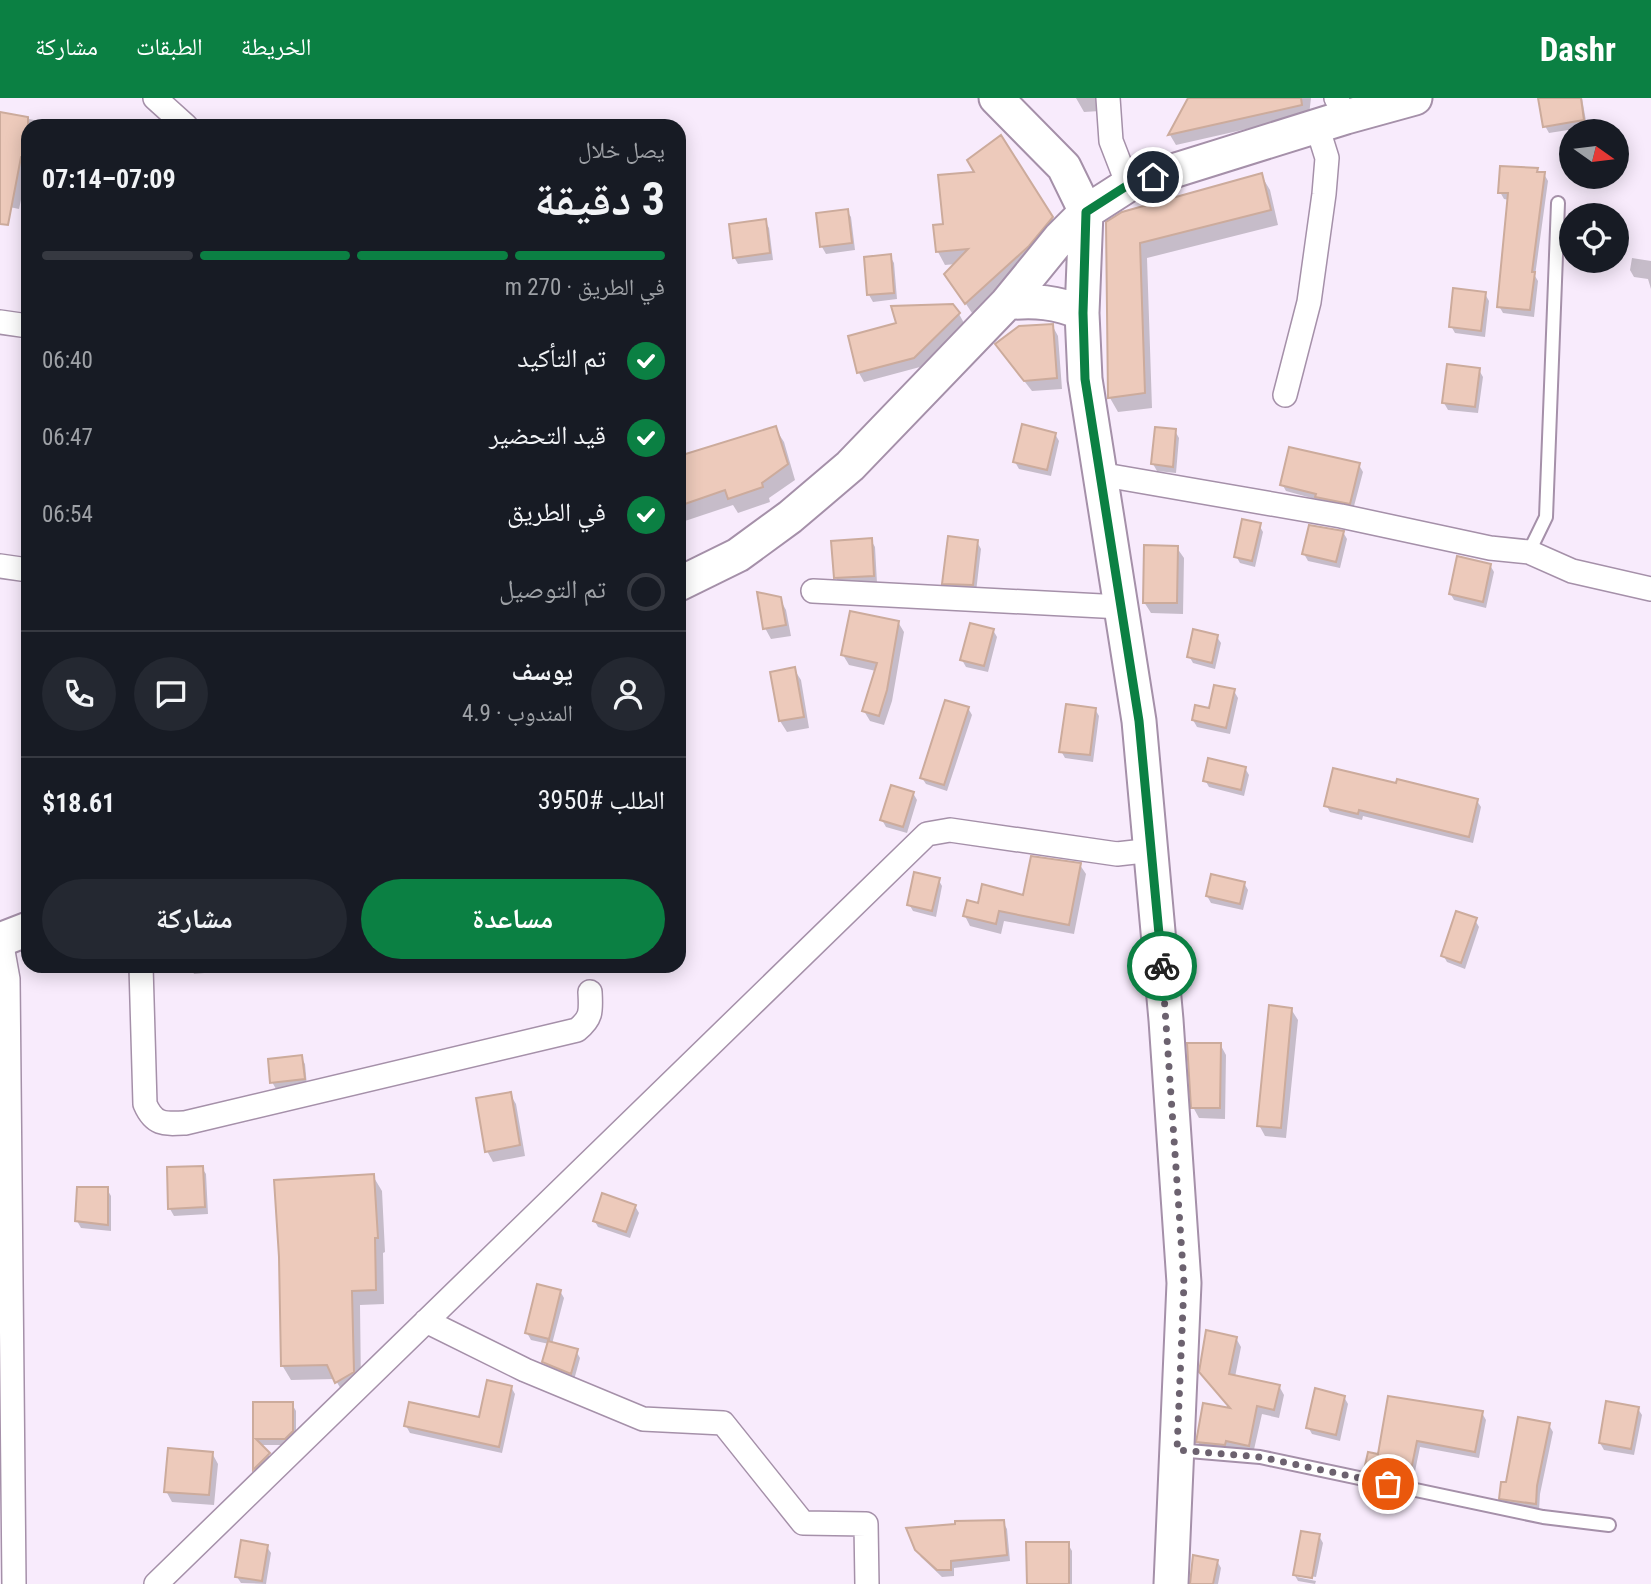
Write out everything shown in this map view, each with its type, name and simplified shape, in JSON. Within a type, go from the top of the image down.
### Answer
[{"type":"street","points":[[155,98],[178,119]]},
{"type":"street","points":[[996,98],[1064,167],[1086,212],[1083,313],[1085,379],[1139,721],[1153,850],[1184,1283],[1171,1584]]},
{"type":"street","points":[[1108,98],[1111,141],[1128,185]]},
{"type":"street","points":[[686,581],[738,555],[850,466],[1007,303],[1060,238],[1086,212],[1128,185],[1333,114],[1415,98]]},
{"type":"street","points":[[1285,394],[1308,302],[1333,114]]},
{"type":"street","points":[[1007,303],[1053,303],[1083,313]]},
{"type":"street","points":[[0,322],[21,325]]},
{"type":"street","points":[[1099,474],[1341,516],[1490,548],[1529,552],[1572,570],[1651,589]]},
{"type":"street","points":[[0,566],[21,569]]},
{"type":"street","points":[[813,591],[1121,607]]},
{"type":"street","points":[[156,1584],[927,834],[950,830],[1116,854],[1153,850]]},
{"type":"street","points":[[14,1584],[8,979],[0,940],[21,932]]},
{"type":"street","points":[[141,973],[145,1104],[150,1116],[165,1124],[185,1123],[577,1030],[587,1023],[591,1011],[590,992]]},
{"type":"street","points":[[426,1321],[525,1370],[643,1419],[723,1423],[803,1522],[866,1524],[867,1584]]},
{"type":"lane","points":[[1529,552],[1546,517],[1559,203]]},
{"type":"lane","points":[[1177,1450],[1260,1457],[1543,1517],[1609,1525]]},
{"type":"building","points":[[1188,98],[1301,98],[1302,105],[1168,135]]},
{"type":"building","points":[[1538,98],[1581,98],[1584,119],[1559,119],[1559,124],[1543,127]]},
{"type":"building","points":[[0,112],[28,119],[21,119],[21,157],[8,225],[0,224]]},
{"type":"building","points":[[1001,135],[1053,217],[1029,246],[965,304],[944,274],[968,249],[936,252],[933,225],[943,224],[938,175],[974,172],[967,160]]},
{"type":"building","points":[[1500,166],[1538,168],[1537,172],[1545,172],[1532,272],[1535,272],[1530,310],[1497,307],[1508,193],[1498,193]]},
{"type":"building","points":[[1262,173],[1271,210],[1140,243],[1145,393],[1108,398],[1106,222],[1122,212]]},
{"type":"building","points":[[848,209],[852,243],[820,247],[816,213]]},
{"type":"building","points":[[766,219],[770,253],[733,258],[729,224]]},
{"type":"building","points":[[891,254],[894,293],[867,295],[864,257]]},
{"type":"building","points":[[1453,288],[1486,292],[1481,331],[1449,327]]},
{"type":"building","points":[[953,304],[960,313],[914,358],[857,373],[848,336],[896,323],[891,306]]},
{"type":"building","points":[[1053,324],[1057,378],[1024,381],[995,344],[1019,326]]},
{"type":"building","points":[[1447,364],[1480,368],[1475,407],[1442,403]]},
{"type":"building","points":[[1022,424],[1056,433],[1047,470],[1013,462]]},
{"type":"building","points":[[776,426],[788,464],[762,483],[763,487],[728,499],[725,490],[686,504],[686,454]]},
{"type":"building","points":[[1155,427],[1176,429],[1173,467],[1151,464]]},
{"type":"building","points":[[1289,447],[1360,463],[1350,504],[1315,497],[1316,494],[1280,485]]},
{"type":"building","points":[[1242,519],[1261,523],[1252,561],[1234,557]]},
{"type":"building","points":[[1309,525],[1344,531],[1336,562],[1302,554]]},
{"type":"building","points":[[948,536],[978,540],[973,585],[942,584]]},
{"type":"building","points":[[872,538],[874,576],[834,578],[831,541]]},
{"type":"building","points":[[1144,545],[1178,546],[1177,603],[1143,603]]},
{"type":"building","points":[[1457,556],[1491,564],[1483,602],[1449,594]]},
{"type":"building","points":[[757,592],[781,597],[786,625],[763,629]]},
{"type":"building","points":[[850,611],[899,621],[887,690],[879,716],[862,711],[877,663],[841,655]]},
{"type":"building","points":[[970,623],[994,629],[984,666],[960,660]]},
{"type":"building","points":[[1193,629],[1218,635],[1212,663],[1187,657]]},
{"type":"building","points":[[795,667],[804,717],[779,721],[770,672]]},
{"type":"building","points":[[1214,685],[1235,689],[1226,728],[1192,720],[1195,705],[1209,708]]},
{"type":"building","points":[[945,700],[969,707],[944,785],[920,778]]},
{"type":"building","points":[[1066,704],[1096,708],[1090,755],[1059,752]]},
{"type":"building","points":[[1208,758],[1246,767],[1241,790],[1203,781]]},
{"type":"building","points":[[1333,768],[1396,783],[1397,779],[1478,799],[1469,837],[1359,810],[1358,814],[1324,806]]},
{"type":"building","points":[[891,785],[914,792],[903,827],[880,820]]},
{"type":"building","points":[[1031,856],[1081,863],[1069,925],[999,911],[996,924],[963,916],[967,900],[978,903],[982,884],[1023,895]]},
{"type":"building","points":[[914,872],[940,878],[932,911],[907,905]]},
{"type":"building","points":[[1211,874],[1245,882],[1240,904],[1206,896]]},
{"type":"building","points":[[1456,911],[1477,918],[1461,963],[1441,956]]},
{"type":"building","points":[[1269,1005],[1292,1008],[1281,1128],[1257,1126]]},
{"type":"building","points":[[1187,1043],[1221,1043],[1220,1108],[1191,1108]]},
{"type":"building","points":[[302,1055],[305,1079],[270,1083],[268,1059]]},
{"type":"building","points":[[511,1092],[520,1145],[485,1152],[476,1098]]},
{"type":"building","points":[[203,1166],[205,1207],[168,1209],[167,1167]]},
{"type":"building","points":[[374,1174],[378,1238],[375,1238],[376,1290],[352,1291],[354,1372],[335,1383],[327,1365],[281,1366],[279,1257],[274,1180]]},
{"type":"building","points":[[77,1187],[108,1187],[108,1225],[75,1221]]},
{"type":"building","points":[[602,1193],[636,1205],[626,1232],[593,1221]]},
{"type":"building","points":[[537,1284],[561,1290],[549,1339],[525,1333]]},
{"type":"building","points":[[1206,1330],[1237,1337],[1229,1374],[1280,1385],[1274,1410],[1257,1406],[1249,1446],[1226,1441],[1225,1445],[1196,1442],[1203,1403],[1230,1408],[1199,1372]]},
{"type":"building","points":[[548,1341],[578,1349],[571,1374],[542,1362]]},
{"type":"building","points":[[487,1380],[512,1386],[499,1447],[404,1426],[409,1402],[479,1417]]},
{"type":"building","points":[[1315,1388],[1345,1396],[1336,1435],[1306,1428]]},
{"type":"building","points":[[1388,1396],[1483,1411],[1475,1452],[1417,1441],[1409,1480],[1364,1470],[1368,1452],[1378,1454]]},
{"type":"building","points":[[1606,1401],[1639,1407],[1631,1449],[1599,1443]]},
{"type":"building","points":[[253,1402],[293,1402],[293,1431],[285,1439],[256,1439],[270,1453],[253,1470]]},
{"type":"building","points":[[1518,1417],[1550,1423],[1536,1504],[1499,1499],[1501,1482],[1506,1482]]},
{"type":"building","points":[[168,1448],[213,1452],[209,1495],[164,1492]]},
{"type":"building","points":[[1004,1520],[1007,1555],[951,1561],[951,1570],[937,1570],[915,1550],[906,1528],[955,1524],[955,1521]]},
{"type":"building","points":[[1301,1531],[1320,1534],[1312,1578],[1293,1575]]},
{"type":"building","points":[[241,1540],[268,1545],[262,1581],[235,1577]]},
{"type":"building","points":[[1026,1542],[1069,1542],[1069,1584],[1027,1584]]},
{"type":"building","points":[[1193,1555],[1218,1560],[1213,1584],[1190,1584]]},
{"type":"way so far","points":[[1162,966],[1184,1283],[1177,1450],[1260,1457],[1388,1484]]},
{"type":"route","points":[[1153,177],[1128,185],[1086,212],[1083,313],[1085,379],[1139,721],[1162,966]]}]
